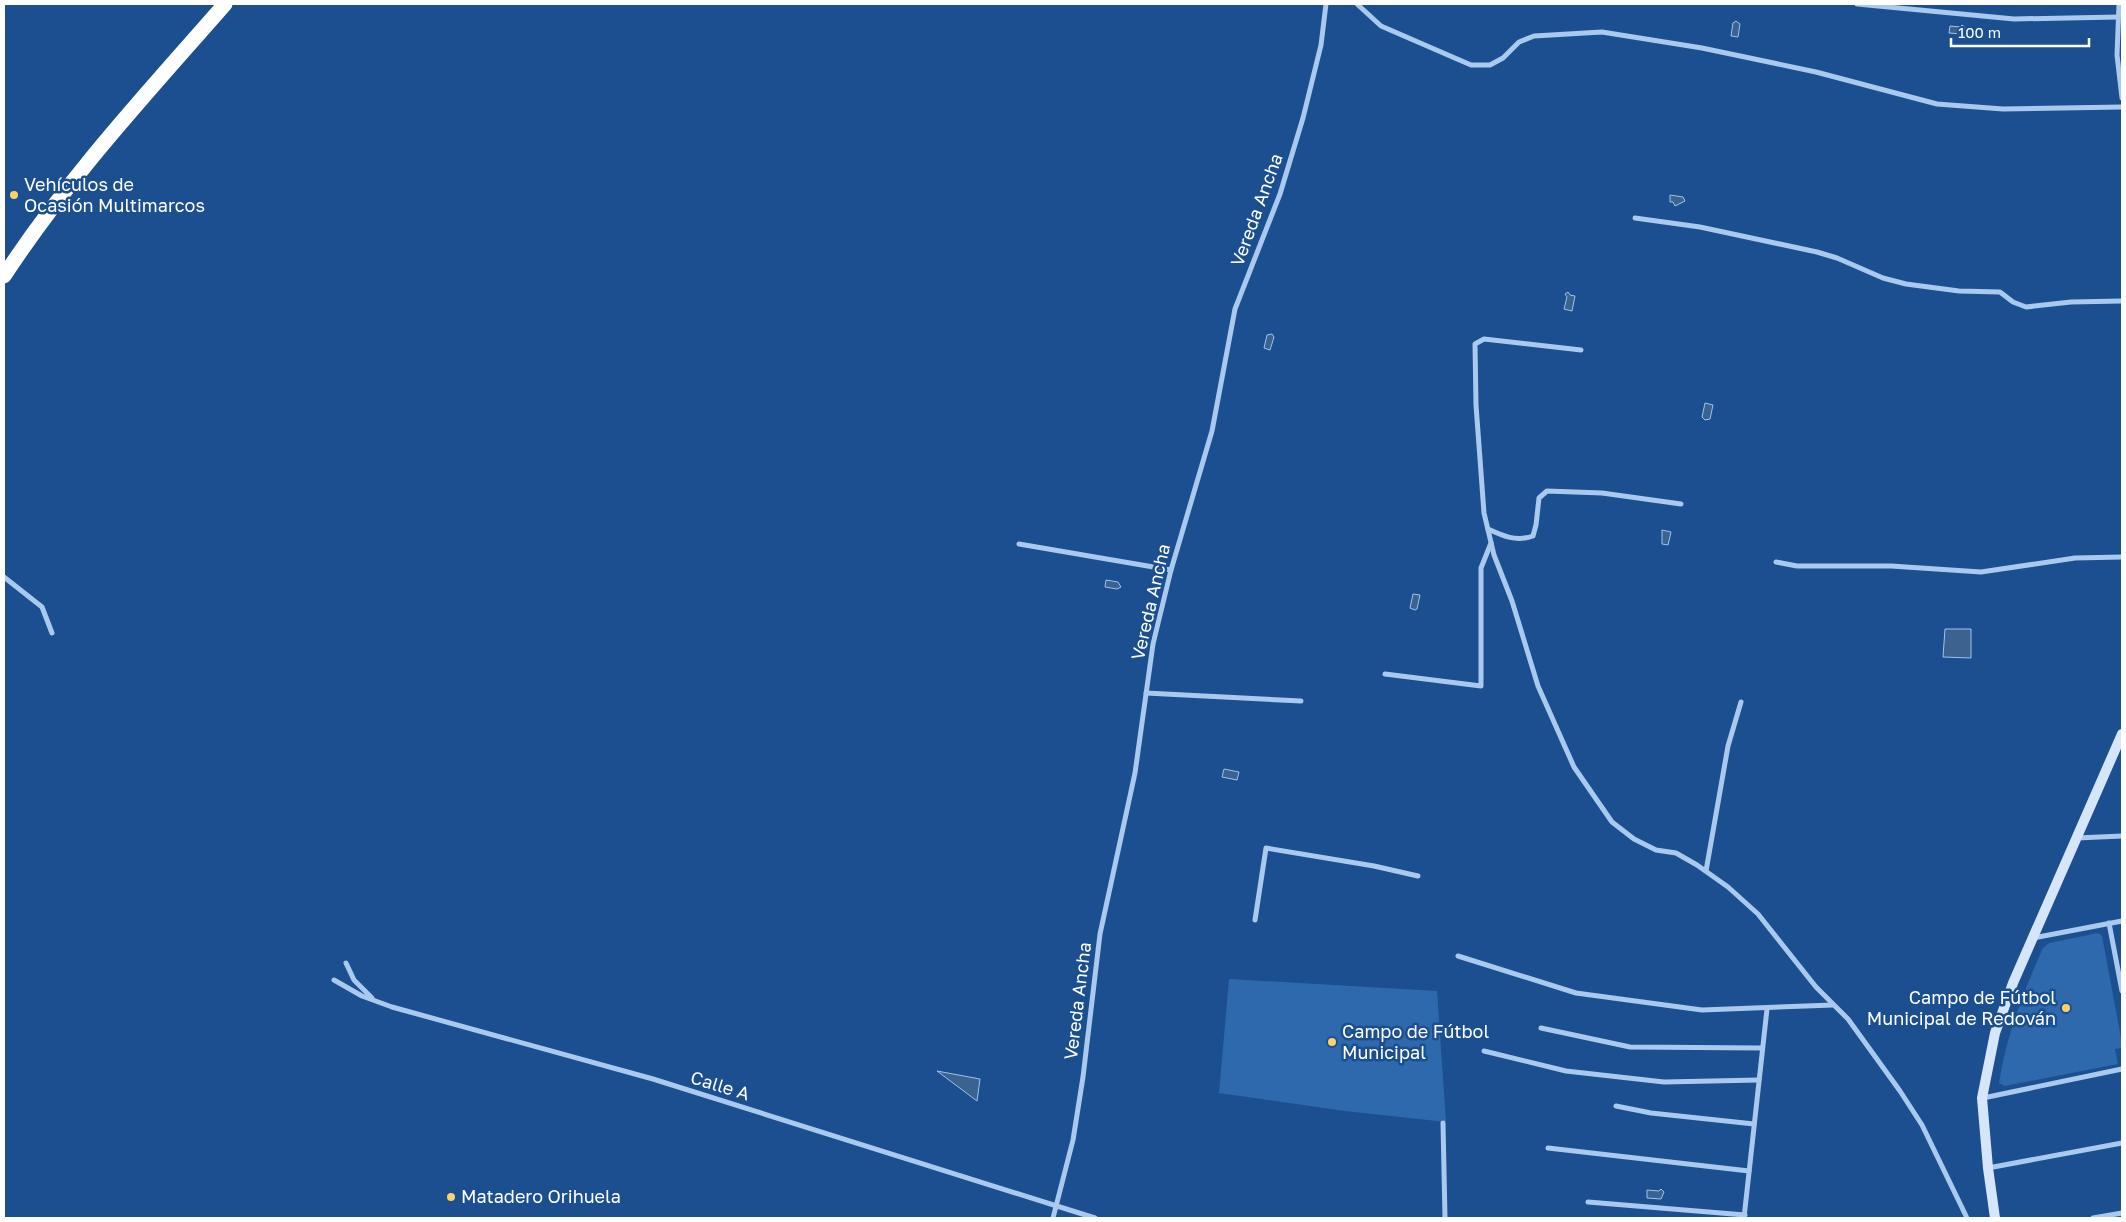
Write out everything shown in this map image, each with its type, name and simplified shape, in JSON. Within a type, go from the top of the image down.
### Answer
[{"type":"highway","points":[[6,272],[76,176],[225,4]]},
{"type":"street","name":"Vereda Ancha","points":[[1053,1218],[1073,1140],[1083,1077],[1100,934],[1135,773],[1153,644],[1170,570],[1212,431],[1235,309],[1280,194],[1303,118],[1321,45],[1326,4]]},
{"type":"street","points":[[1357,4],[1375,22],[1386,29],[1441,50],[1462,62],[1482,66],[1499,61],[1525,38],[1602,32],[1702,48],[1816,72],[1937,104],[2003,109],[2122,107]]},
{"type":"street","points":[[1857,4],[2014,19],[2118,17]]},
{"type":"street","points":[[2119,4],[2117,55],[2122,98]]},
{"type":"street","points":[[1635,218],[1700,227],[1817,252],[1838,258],[1883,278],[1906,284],[1959,291],[2000,292],[2013,302],[2026,306],[2122,300]]},
{"type":"street","points":[[1581,350],[1484,339],[1475,344],[1476,406],[1484,514],[1491,543],[1515,608],[1538,686],[1574,767],[1612,822],[1634,839],[1656,850],[1676,854],[1706,871],[1728,887],[1758,914],[1816,987],[1848,1020],[1922,1125],[1967,1218]]},
{"type":"street","points":[[1488,529],[1506,538],[1524,539],[1533,536],[1539,498],[1547,491],[1602,493],[1680,504]]},
{"type":"street","points":[[1385,674],[1481,686],[1481,568],[1491,543]]},
{"type":"street","points":[[1019,544],[1170,570]]},
{"type":"street","points":[[1776,562],[1797,566],[1891,566],[1981,572],[2067,559],[2122,557]]},
{"type":"street","points":[[4,577],[42,607],[52,633]]},
{"type":"street","points":[[1146,693],[1301,701]]},
{"type":"street","points":[[1706,871],[1728,746],[1742,702]]},
{"type":"street","points":[[1996,1218],[1988,1168],[1982,1098],[1995,1033],[2013,983],[2122,734]]},
{"type":"street","points":[[2077,838],[2122,836]]},
{"type":"street","points":[[1255,920],[1266,848],[1366,864],[1418,876]]},
{"type":"street","points":[[2033,938],[2122,921]]},
{"type":"street","points":[[2109,923],[2122,991]]},
{"type":"street","points":[[1458,956],[1576,993],[1702,1010],[1834,1005]]},
{"type":"street","points":[[346,962],[354,980],[374,1000]]},
{"type":"street","name":"Calle A","points":[[334,980],[362,996],[392,1007],[653,1079],[1095,1218]]},
{"type":"street","points":[[1588,1202],[1745,1217],[1767,1008]]},
{"type":"street","points":[[1541,1028],[1630,1047],[1762,1048]]},
{"type":"street","points":[[1484,1051],[1566,1071],[1664,1082],[1759,1080]]},
{"type":"street","points":[[1982,1098],[2122,1069]]},
{"type":"street","points":[[1616,1106],[1652,1113],[1754,1124]]},
{"type":"street","points":[[1443,1123],[1446,1218]]},
{"type":"street","points":[[1988,1168],[2122,1143]]},
{"type":"street","points":[[1548,1148],[1750,1170]]},
{"type":"street","points":[[2093,1218],[2122,1212]]},
{"type":"shaded area","points":[[1736,21],[1740,24],[1738,37],[1731,36],[1733,23]]},
{"type":"shaded area","points":[[1962,25],[1965,27],[1962,34],[1949,33],[1950,26],[1960,27]]},
{"type":"shaded area","points":[[1670,195],[1683,197],[1685,201],[1675,206],[1673,202],[1670,202]]},
{"type":"shaded area","points":[[1568,292],[1570,295],[1575,296],[1572,311],[1564,309],[1567,297],[1565,294]]},
{"type":"shaded area","points":[[1272,334],[1274,337],[1270,350],[1264,348],[1267,335]]},
{"type":"shaded area","points":[[1705,403],[1713,405],[1710,419],[1705,420],[1702,417]]},
{"type":"shaded area","points":[[1662,530],[1671,532],[1668,545],[1662,544]]},
{"type":"shaded area","points":[[1106,580],[1118,582],[1121,587],[1117,589],[1105,587]]},
{"type":"shaded area","points":[[1413,594],[1420,595],[1417,609],[1415,610],[1410,608]]},
{"type":"shaded area","points":[[1945,629],[1971,629],[1971,658],[1943,657]]},
{"type":"shaded area","points":[[1224,769],[1239,772],[1237,780],[1222,777]]},
{"type":"shaded area","name":"Campo de Fútbol Municipal de Redován","points":[[2098,933],[2102,936],[2122,1043],[2122,1048],[2115,1049],[2118,1064],[2005,1086],[1999,1083],[2006,1047],[2016,1014],[2043,948],[2049,943]]},
{"type":"shaded area","name":"Campo de Fútbol Municipal","points":[[1229,979],[1437,991],[1446,1122],[1345,1111],[1219,1093]]},
{"type":"shaded area","points":[[937,1071],[980,1079],[977,1101]]},
{"type":"shaded area","points":[[1661,1189],[1664,1192],[1661,1199],[1647,1198],[1647,1190],[1659,1191]]},
{"type":"place","name":"Vehículos de Ocasión Multimarcos","points":[[14,195]]},
{"type":"place","name":"Campo de Fútbol Municipal de Redován","points":[[2066,1008]]},
{"type":"place","name":"Campo de Fútbol Municipal","points":[[1332,1042]]},
{"type":"place","name":"Matadero Orihuela","points":[[451,1197]]}]
